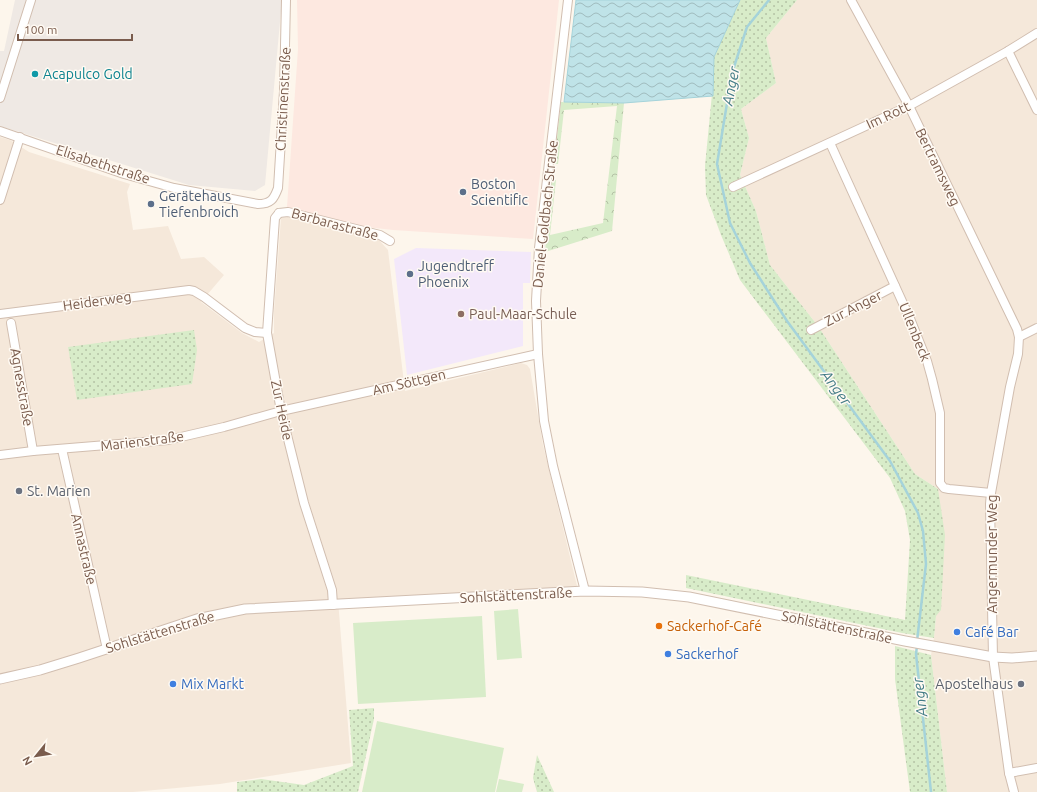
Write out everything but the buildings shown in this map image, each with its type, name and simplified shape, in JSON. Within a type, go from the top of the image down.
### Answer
[{"type":"street","points":[[0,98],[31,0]]},
{"type":"street","name":"Christinenstraße","points":[[273,199],[278,188],[280,172],[286,0]]},
{"type":"street","name":"Daniel-Goldbach-Straße","points":[[568,0],[539,248],[536,301],[540,386],[545,429],[585,591]]},
{"type":"street","name":"Bertramsweg","points":[[851,0],[909,106],[1017,329],[1019,337]]},
{"type":"street","name":"Im Rott","points":[[733,187],[909,106],[1008,51],[1037,33]]},
{"type":"street","points":[[1008,51],[1037,110]]},
{"type":"street","name":"Elisabethstraße","points":[[0,131],[124,174],[174,188],[258,204],[266,204],[273,199]]},
{"type":"street","points":[[0,200],[20,137]]},
{"type":"street","name":"Ullenbeck","points":[[830,142],[920,343],[934,384],[940,413],[940,483],[944,488],[949,489],[991,493]]},
{"type":"street","points":[[273,199],[279,213]]},
{"type":"street","name":"Barbarastraße","points":[[279,213],[288,212],[380,235],[390,241]]},
{"type":"street","name":"Zur Heide","points":[[279,213],[275,218],[266,333],[281,411],[304,503],[332,590],[333,605]]},
{"type":"street","name":"Zur Anger","points":[[811,330],[895,286]]},
{"type":"street","name":"Heiderweg","points":[[0,314],[189,290],[194,291],[246,328],[255,332],[266,333]]},
{"type":"street","name":"Agnesstraße","points":[[11,323],[33,451]]},
{"type":"street","points":[[1019,337],[1037,328]]},
{"type":"street","name":"Angermunder Weg","points":[[1014,792],[1009,773],[993,657],[991,493],[1010,386],[1018,354],[1019,337]]},
{"type":"street","name":"Am Söttgen","points":[[281,411],[538,354]]},
{"type":"street","name":"Marienstraße","points":[[0,455],[168,440],[224,427],[281,411]]},
{"type":"street","name":"Annastraße","points":[[62,449],[106,649]]},
{"type":"street","name":"Sohlstättenstraße","points":[[0,679],[40,670],[190,621],[245,609],[585,591],[642,592],[689,597],[993,657],[1012,658],[1037,656]]},
{"type":"street","points":[[1009,773],[1037,768]]},
{"type":"shaded area","points":[[15,0],[282,0],[265,185],[255,191],[189,185],[0,126],[0,51],[4,51]]},
{"type":"shaded area","points":[[297,0],[559,0],[533,239],[366,227],[287,207],[298,49]]},
{"type":"shaded area","points":[[797,0],[1037,0],[1037,792],[947,792],[931,655],[936,616],[938,489],[915,474],[818,326],[770,265],[756,211],[740,175],[749,138],[741,109],[776,83],[766,38]]},
{"type":"shaded area","points":[[0,137],[10,140],[29,152],[130,184],[127,192],[133,230],[168,226],[181,259],[204,257],[224,275],[201,302],[242,333],[259,342],[274,333],[274,312],[281,218],[288,217],[378,239],[388,250],[405,391],[521,363],[527,365],[530,369],[543,445],[578,590],[338,600],[351,763],[220,784],[133,792],[0,792]]},
{"type":"shaded area","name":"Paul-Maar-Schule","points":[[416,248],[531,252],[530,283],[523,283],[523,346],[407,375],[394,259]]},
{"type":"green space","points":[[740,0],[797,0],[766,38],[776,83],[741,109],[749,138],[740,175],[756,211],[770,265],[818,326],[915,474],[938,489],[945,535],[941,610],[936,616],[934,638],[902,633],[686,588],[686,575],[905,620],[910,540],[905,511],[890,478],[740,280],[706,195],[705,166],[714,57]]},
{"type":"green space","points":[[561,102],[624,103],[612,231],[545,252],[551,179],[556,180],[550,235],[603,223],[617,106],[564,110],[558,164],[554,164]]},
{"type":"green space","points":[[194,330],[197,350],[192,384],[77,400],[68,347]]},
{"type":"green space","points":[[518,609],[522,658],[497,660],[494,611]]},
{"type":"green space","points":[[482,616],[486,697],[358,704],[353,623]]},
{"type":"green space","points":[[895,646],[931,655],[947,792],[910,792],[895,679]]},
{"type":"green space","points":[[374,708],[374,719],[358,792],[237,792],[237,782],[261,779],[304,785],[353,766],[349,710]]},
{"type":"green space","points":[[377,721],[504,748],[495,792],[362,792]]},
{"type":"green space","points":[[537,755],[554,792],[537,792],[533,778]]},
{"type":"green space","points":[[499,779],[524,784],[522,792],[496,792]]},
{"type":"water","points":[[576,0],[740,0],[714,57],[713,96],[624,103],[564,102]]},
{"type":"waterway","name":"Anger","points":[[769,0],[747,27],[732,73],[717,164],[730,223],[750,263],[787,321],[890,461],[918,513],[923,531],[926,564],[917,641]]},
{"type":"waterway","name":"Anger","points":[[917,646],[916,654],[931,792]]},
{"type":"place","name":"Acapulco Gold","points":[[35,74]]},
{"type":"place","name":"Boston Scientific","points":[[463,192]]},
{"type":"place","name":"Gerätehaus Tiefenbroich","points":[[151,204]]},
{"type":"place","name":"Jugendtreff Phoenix","points":[[410,274]]},
{"type":"place","name":"Paul-Maar-Schule","points":[[461,314]]},
{"type":"place","name":"St. Marien","points":[[19,491]]},
{"type":"place","name":"Sackerhof-Café","points":[[659,626]]},
{"type":"place","name":"Café Bar","points":[[957,632]]},
{"type":"place","name":"Sackerhof","points":[[668,654]]},
{"type":"place","name":"Mix Markt","points":[[173,684]]},
{"type":"place","name":"Apostelhaus","points":[[1021,684]]}]
